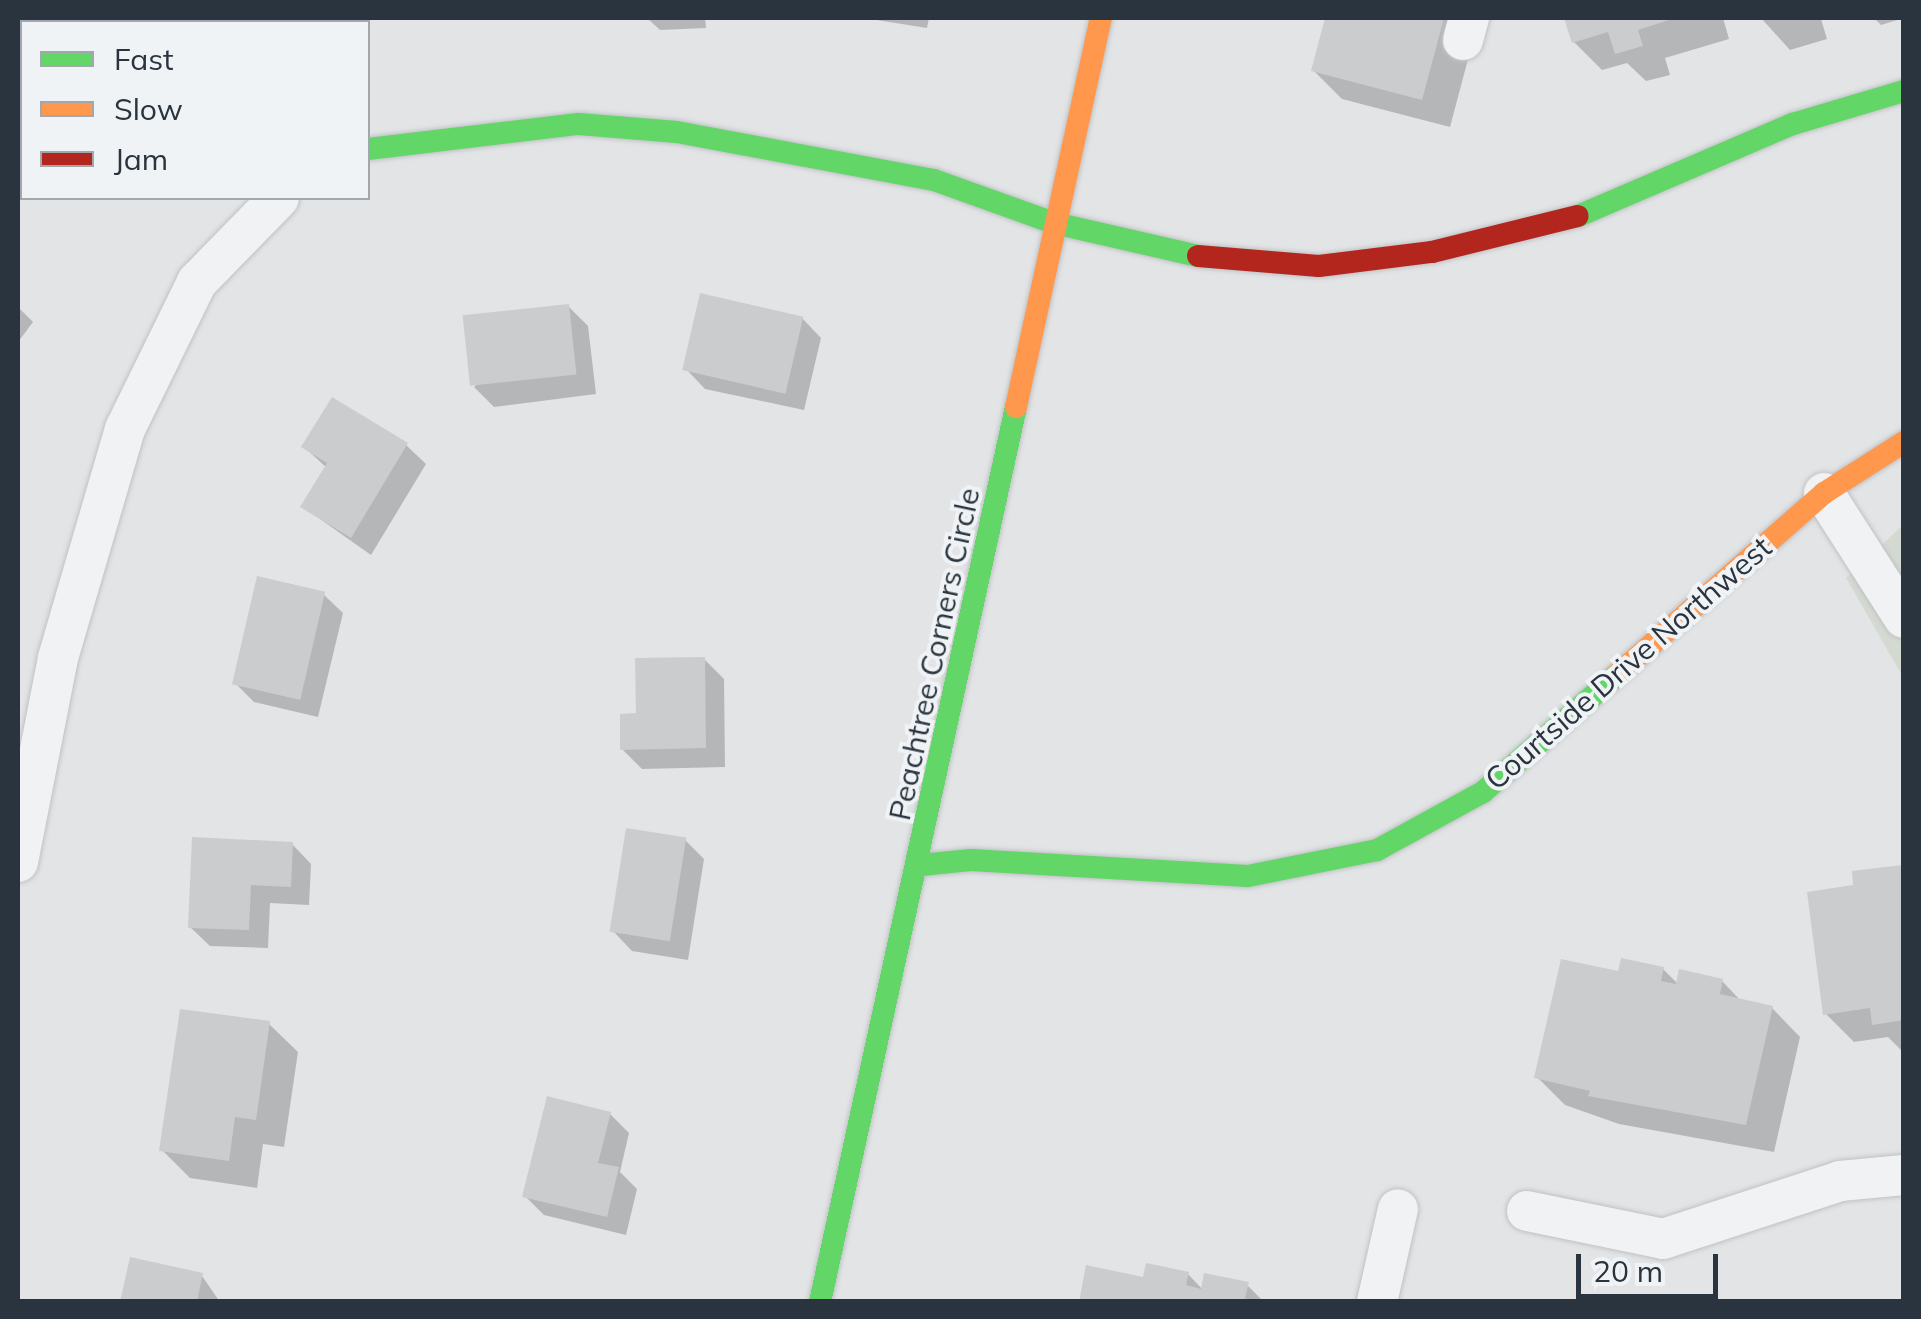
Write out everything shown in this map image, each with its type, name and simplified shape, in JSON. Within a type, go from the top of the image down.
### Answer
[{"type":"street","name":"Peachtree Corners Circle","points":[[820,1302],[921,865],[1054,223],[1101,18]]},
{"type":"street","points":[[370,149],[579,124],[677,132],[934,180],[1054,223],[1243,261],[1319,266],[1432,252],[1582,215],[1793,124],[1904,91]]},
{"type":"street","points":[[18,862],[26,773],[125,429],[197,282],[277,200]]},
{"type":"street","name":"Courtside Drive Northwest","points":[[921,865],[971,860],[1248,876],[1377,850],[1483,792],[1824,493],[1904,442]]},
{"type":"street","points":[[1824,493],[1904,618]]},
{"type":"street","points":[[1528,1212],[1663,1239],[1840,1181],[1904,1175]]},
{"type":"street","points":[[1377,1302],[1398,1209]]},
{"type":"shaded area","points":[[1903,525],[1903,677],[1846,578]]},
{"type":"building","points":[[18,18],[69,20],[20,20],[20,40]]},
{"type":"building","points":[[1325,18],[1444,18],[1422,100],[1311,71]]},
{"type":"building","points":[[1564,18],[1675,18],[1638,30],[1643,46],[1615,54],[1608,32],[1572,43]]},
{"type":"building","points":[[700,293],[803,317],[786,394],[682,370]]},
{"type":"building","points":[[569,304],[576,375],[470,386],[463,315]]},
{"type":"building","points":[[332,397],[408,443],[351,538],[300,507],[327,463],[301,447]]},
{"type":"building","points":[[257,576],[325,592],[300,700],[232,684]]},
{"type":"building","points":[[705,657],[706,748],[620,750],[620,714],[636,713],[635,658]]},
{"type":"building","points":[[626,828],[686,838],[670,941],[610,932]]},
{"type":"building","points":[[192,837],[293,842],[291,887],[251,885],[249,930],[188,928]]},
{"type":"building","points":[[1902,865],[1904,1020],[1872,1025],[1870,1008],[1823,1015],[1807,892],[1853,885],[1852,871]]},
{"type":"building","points":[[1621,958],[1664,967],[1661,981],[1676,984],[1679,969],[1723,979],[1720,994],[1773,1006],[1746,1125],[1588,1096],[1590,1091],[1534,1078],[1561,959],[1618,971]]},
{"type":"building","points":[[180,1009],[270,1021],[256,1120],[235,1117],[229,1161],[159,1151]]},
{"type":"building","points":[[547,1096],[611,1112],[598,1163],[619,1167],[607,1217],[522,1197]]},
{"type":"building","points":[[130,1257],[203,1273],[197,1302],[120,1302]]},
{"type":"building","points":[[1146,1263],[1189,1272],[1186,1285],[1201,1289],[1204,1273],[1249,1282],[1245,1298],[1254,1302],[1079,1302],[1086,1265],[1143,1277]]},
{"type":"traffic: fast","points":[[1578,216],[1793,124],[1904,91]]},
{"type":"traffic: fast","points":[[370,149],[579,124],[677,132],[934,180],[1054,223],[1198,256]]},
{"type":"traffic: fast","points":[[820,1302],[1016,407]]},
{"type":"traffic: fast","points":[[921,865],[971,860],[1248,876],[1377,850],[1483,792],[1618,674]]},
{"type":"traffic: slow","points":[[1016,407],[1101,18]]},
{"type":"traffic: slow","points":[[1618,674],[1824,493],[1904,442]]},
{"type":"traffic: jam","points":[[1198,256],[1319,266],[1432,252],[1578,216]]}]
